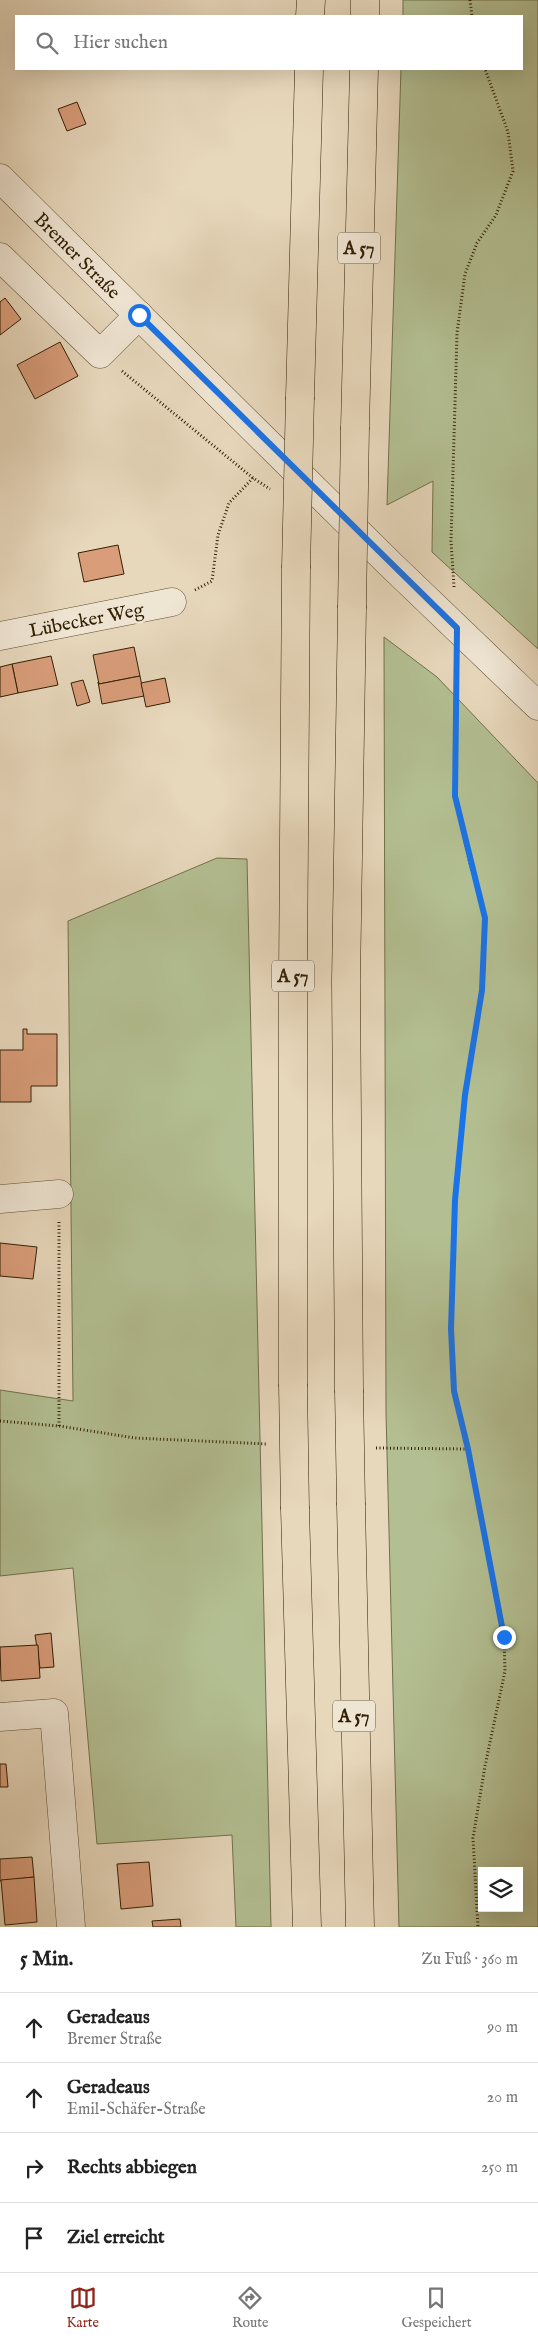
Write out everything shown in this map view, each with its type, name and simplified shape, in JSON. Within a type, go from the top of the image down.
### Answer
[{"type":"highway","points":[[310,15],[311,0]]},
{"type":"highway","points":[[365,0],[365,15]]},
{"type":"highway","name":"A 57","points":[[307,1927],[295,1510],[293,966],[296,568],[309,70]]},
{"type":"highway","name":"A 57","points":[[360,1927],[349,1390],[346,981],[355,427],[364,70]]},
{"type":"street","name":"Bremer Straße","points":[[0,178],[390,564],[538,706]]},
{"type":"street","points":[[0,257],[100,354],[139,315]]},
{"type":"street","name":"Lübecker Weg","points":[[0,636],[172,602]]},
{"type":"street","points":[[0,1199],[59,1194]]},
{"type":"street","points":[[0,1717],[54,1714],[71,1927]]},
{"type":"path","points":[[470,0],[472,15]]},
{"type":"path","points":[[478,1927],[474,1838],[485,1766],[504,1671],[504,1637],[468,1449],[454,1391],[452,1309],[455,1200],[465,1095],[482,990],[485,918],[455,796],[457,628],[451,541],[457,333],[465,274],[477,243],[496,215],[513,171],[508,132],[485,70]]},
{"type":"path","points":[[100,354],[253,478],[277,493]]},
{"type":"path","points":[[172,602],[212,581],[218,535],[229,503],[253,478]]},
{"type":"path","points":[[58,1426],[59,1194]]},
{"type":"path","points":[[0,1420],[58,1426],[135,1438],[274,1444]]},
{"type":"path","points":[[373,1448],[468,1449]]},
{"type":"green space","points":[[403,0],[538,0],[538,649],[432,552],[433,481],[387,505],[401,70],[523,70],[523,15],[403,15]]},
{"type":"green space","points":[[384,637],[437,677],[538,783],[538,1927],[399,1927],[386,1413]]},
{"type":"green space","points":[[217,858],[247,859],[271,1927],[236,1927],[232,1835],[97,1844],[73,1568],[0,1576],[0,1390],[73,1401],[68,921]]},
{"type":"building","points":[[77,102],[86,124],[67,131],[58,109]]},
{"type":"building","points":[[5,298],[21,319],[0,335],[0,302]]},
{"type":"building","points":[[60,342],[78,376],[35,399],[17,365]]},
{"type":"building","points":[[118,545],[124,574],[84,582],[78,553]]},
{"type":"building","points":[[134,647],[140,676],[99,684],[93,655]]},
{"type":"building","points":[[51,656],[58,685],[18,693],[12,664]]},
{"type":"building","points":[[12,664],[18,693],[0,697],[0,667]]},
{"type":"building","points":[[140,676],[144,696],[102,704],[98,682],[99,684]]},
{"type":"building","points":[[165,678],[170,702],[146,707],[141,683]]},
{"type":"building","points":[[83,680],[90,702],[77,706],[71,683]]},
{"type":"building","points":[[23,1029],[27,1029],[27,1034],[57,1034],[57,1086],[31,1086],[31,1102],[0,1102],[0,1050],[23,1050]]},
{"type":"building","points":[[0,1243],[37,1247],[33,1279],[0,1276]]},
{"type":"building","points":[[51,1633],[54,1667],[40,1668],[35,1635]]},
{"type":"building","points":[[38,1645],[40,1678],[1,1681],[0,1647]]},
{"type":"building","points":[[0,1764],[6,1764],[8,1787],[0,1787]]},
{"type":"building","points":[[32,1857],[34,1877],[0,1881],[0,1859]]},
{"type":"building","points":[[149,1862],[153,1906],[121,1909],[117,1864]]},
{"type":"building","points":[[34,1877],[37,1922],[5,1925],[1,1880]]},
{"type":"building","points":[[180,1919],[181,1927],[153,1927],[152,1921]]},
{"type":"route","points":[[139,315],[457,628],[455,796],[469,860],[485,918],[482,990],[465,1095],[455,1200],[451,1329],[454,1391],[468,1449],[504,1637]]}]
